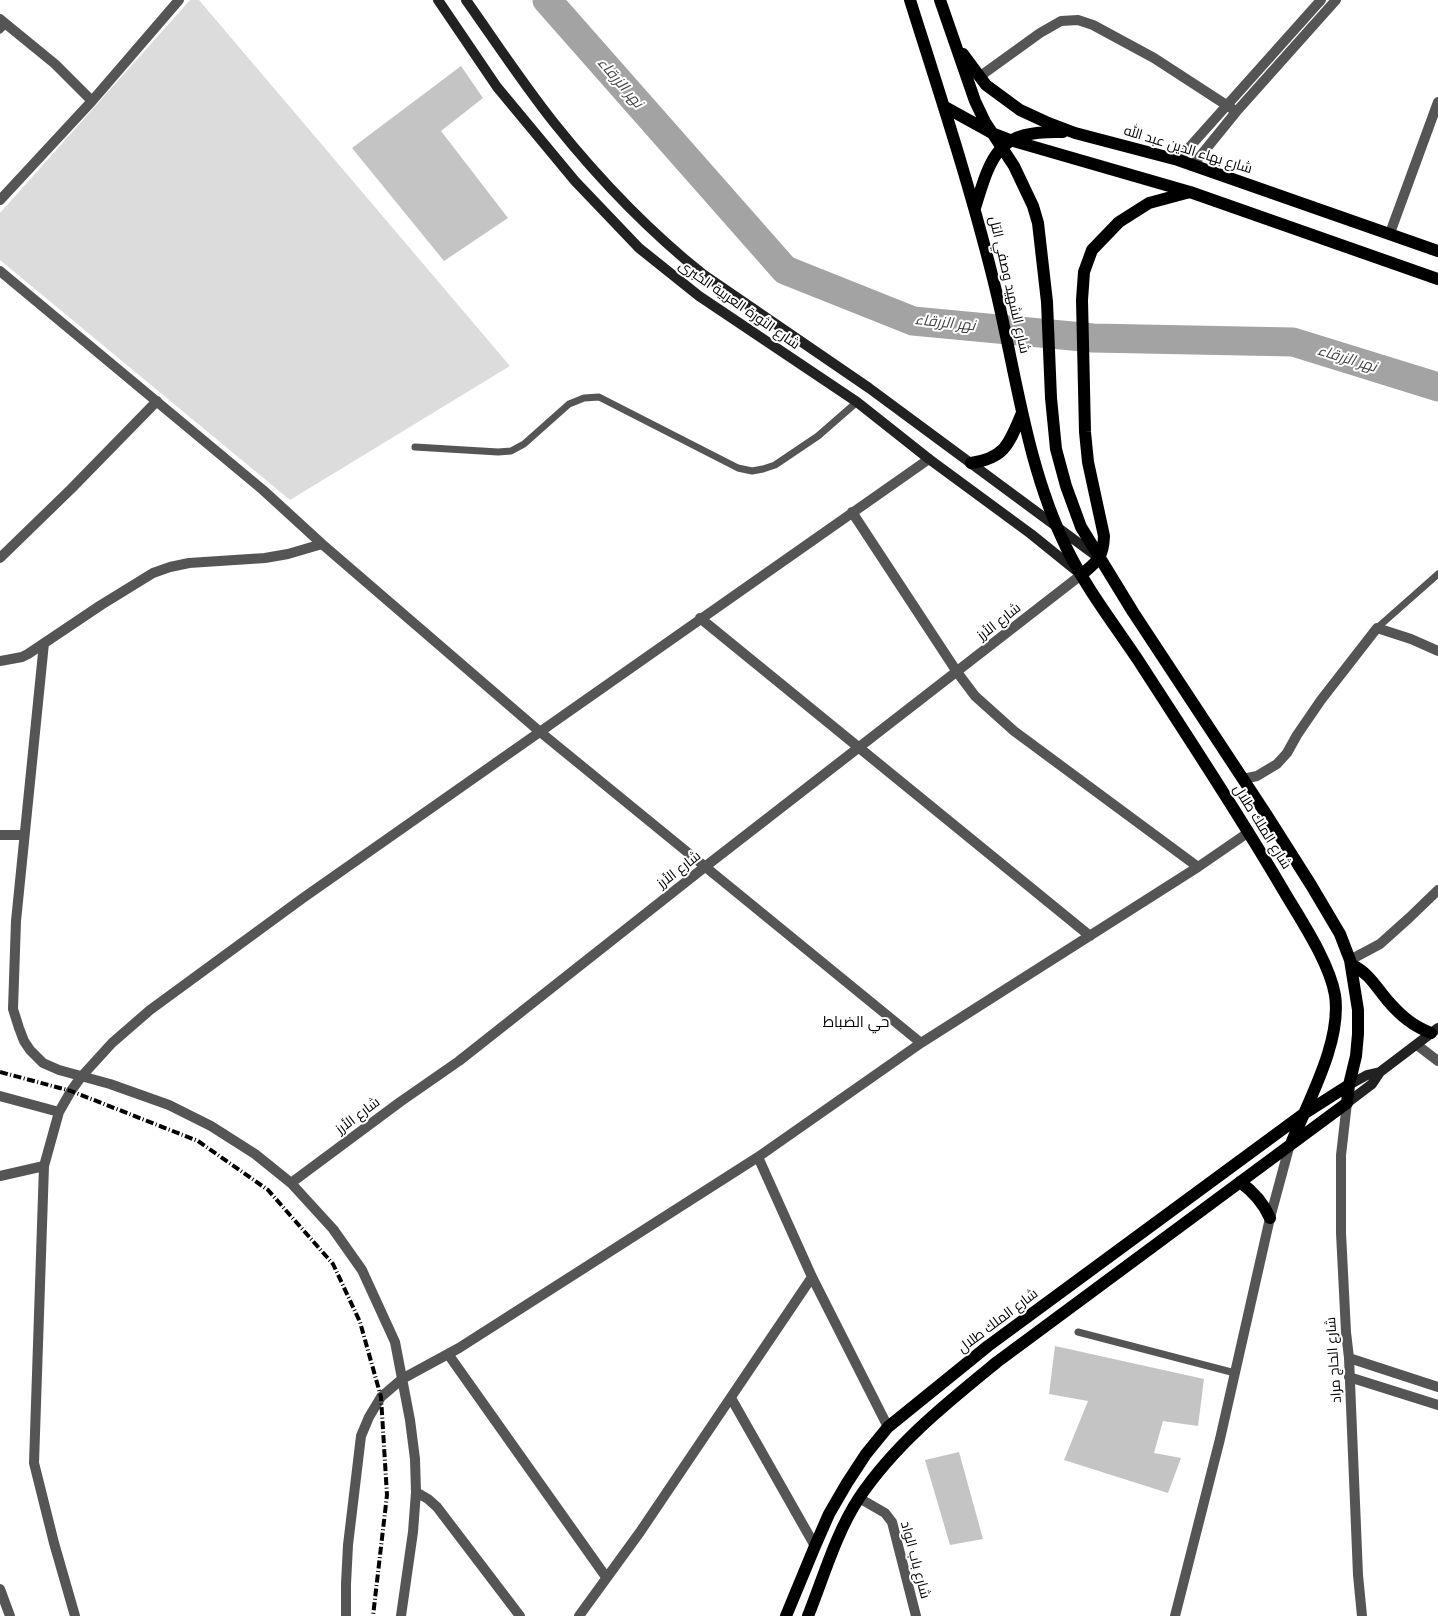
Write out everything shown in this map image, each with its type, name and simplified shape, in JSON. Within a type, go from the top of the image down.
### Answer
[{"type":"main road","name":"شارع الثورة العربية الكبرى","points":[[438,0],[497,87],[575,181],[639,248],[699,296],[857,402],[929,459],[1031,534],[1081,575]]},
{"type":"main road","name":"شارع الثورة العربية الكبرى","points":[[466,0],[554,124],[607,185],[653,231],[704,275],[862,383],[1099,559]]},
{"type":"main road","name":"شارع الشهيد وصفي التل","points":[[910,0],[975,208],[997,296],[1022,413],[1044,491],[1058,528],[1081,575]]},
{"type":"main road","name":"شارع الشهيد وصفي التل","points":[[940,0],[975,100],[992,133],[1006,144],[1033,206],[1038,223],[1047,302],[1053,430],[1056,449],[1060,470],[1081,527],[1099,559]]},
{"type":"main road","name":"شارع بهاء الدين عبد الله","points":[[954,42],[986,85],[1020,110],[1046,122],[1075,132],[1178,160],[1438,251]]},
{"type":"main road","points":[[945,107],[992,133]]},
{"type":"main road","points":[[975,208],[984,178],[1006,144],[1028,133],[1044,131],[1075,132]]},
{"type":"main road","points":[[1006,144],[1190,192],[1438,279]]},
{"type":"main road","points":[[1081,575],[1099,559],[1104,549],[1104,536],[1088,462],[1085,432],[1082,300],[1084,272],[1092,250],[1119,222],[1149,203],[1190,192]]},
{"type":"main road","points":[[971,464],[986,461],[996,456],[1005,448],[1022,413]]},
{"type":"main road","name":"شارع الملك طلال","points":[[1099,559],[1243,779],[1340,934],[1351,963],[1358,1010],[1356,1056],[1347,1103]]},
{"type":"main road","name":"شارع الملك طلال","points":[[1081,575],[1249,832],[1327,969],[1335,995],[1335,1026],[1331,1044],[1290,1144]]},
{"type":"main road","points":[[1351,963],[1369,976],[1387,1000],[1408,1022],[1418,1028],[1435,1030]]},
{"type":"main road","points":[[808,1616],[843,1526],[859,1498],[880,1470],[902,1446],[950,1401],[997,1362],[1372,1084],[1380,1072],[1435,1030]]},
{"type":"main road","points":[[1350,1085],[1367,1075],[1380,1072]]},
{"type":"main road","name":"شارع الملك طلال","points":[[786,1616],[814,1546],[830,1514],[866,1454],[888,1427],[988,1346],[1302,1115],[1350,1085]]},
{"type":"main road","points":[[1240,1182],[1248,1187],[1261,1201],[1270,1218]]},
{"type":"street","points":[[0,200],[92,101],[178,0]]},
{"type":"street","points":[[1178,160],[1321,0]]},
{"type":"street","points":[[1193,165],[1236,112],[1336,0]]},
{"type":"street","points":[[979,77],[1040,33],[1062,21],[1078,20],[1093,25],[1154,58],[1236,112]]},
{"type":"street","points":[[2,24],[54,64],[92,101]]},
{"type":"street","points":[[1390,233],[1438,102]]},
{"type":"street","points":[[0,271],[263,490],[322,544],[539,731],[921,1043]]},
{"type":"street","points":[[1,556],[71,489],[157,401]]},
{"type":"street","points":[[75,1616],[34,1463],[44,1166],[59,1112],[81,1077],[112,1043],[150,1010],[302,898],[929,459]]},
{"type":"street","points":[[852,512],[957,672],[975,696],[1014,731],[1198,867]]},
{"type":"street","points":[[0,661],[22,657],[153,573],[189,563],[265,558],[288,554],[322,544]]},
{"type":"street","name":"شارع الأرز","points":[[291,1183],[459,1061],[706,866],[1081,575]]},
{"type":"street","points":[[700,618],[860,746],[1090,936]]},
{"type":"street","points":[[1243,779],[1256,776],[1277,764],[1287,753],[1321,700],[1378,628],[1411,639],[1438,651]]},
{"type":"street","points":[[44,644],[16,921],[13,1009],[24,1041],[43,1063],[59,1070],[110,1084],[169,1105],[211,1126],[255,1154],[291,1183],[333,1229],[362,1270],[395,1342],[410,1420],[415,1458],[416,1492],[413,1532],[401,1616]]},
{"type":"street","points":[[346,1616],[348,1545],[361,1436],[369,1417],[381,1397],[402,1379],[448,1354],[758,1157],[921,1043],[1198,867],[1249,832]]},
{"type":"street","points":[[0,835],[24,835]]},
{"type":"street","points":[[1351,963],[1380,944],[1438,890]]},
{"type":"street","points":[[1417,1044],[1438,1062]]},
{"type":"street","points":[[0,1096],[59,1112]]},
{"type":"street","name":"شارع الحاج مراد","points":[[1347,1103],[1341,1156],[1341,1232],[1349,1358],[1358,1575],[1362,1616]]},
{"type":"street","points":[[1174,1616],[1220,1439],[1270,1218],[1290,1144]]},
{"type":"street","points":[[758,1157],[812,1277],[888,1427]]},
{"type":"street","points":[[0,1176],[44,1166]]},
{"type":"street","points":[[579,1616],[640,1532],[812,1277]]},
{"type":"street","points":[[448,1354],[606,1577]]},
{"type":"street","points":[[1349,1358],[1438,1387]]},
{"type":"street","points":[[1349,1376],[1438,1405]]},
{"type":"street","points":[[731,1398],[814,1546]]},
{"type":"street","points":[[416,1492],[437,1507],[520,1616]]},
{"type":"street","name":"شارع باب الواد","points":[[859,1498],[885,1513],[892,1522],[916,1616]]},
{"type":"street","points":[[0,1589],[10,1616]]},
{"type":"lane","points":[[416,447],[498,452],[511,451],[524,444],[569,404],[584,398],[599,397],[738,468],[752,471],[775,465],[818,436],[857,402]]},
{"type":"lane","points":[[1378,628],[1438,574]]},
{"type":"lane","points":[[1078,1332],[1235,1373]]},
{"type":"shaded area","points":[[190,0],[199,0],[510,366],[290,500],[0,260],[0,213]]},
{"type":"building","points":[[461,66],[483,98],[441,131],[508,218],[444,261],[352,148]]},
{"type":"building","points":[[1055,1346],[1204,1379],[1198,1426],[1163,1421],[1154,1453],[1181,1458],[1168,1493],[1064,1460],[1088,1401],[1049,1394]]},
{"type":"building","points":[[959,1452],[983,1539],[950,1545],[925,1460]]},
{"type":"waterway","name":"نهر الزرقاء","points":[[547,0],[785,270],[913,321],[1093,338],[1293,342],[1438,387]]},
{"type":"railway","points":[[0,1072],[71,1091],[198,1141],[268,1190],[333,1264],[360,1322],[381,1397],[387,1495],[373,1616]]},
{"type":"district","name":"حي الضباط","points":[[856,1023]]}]
